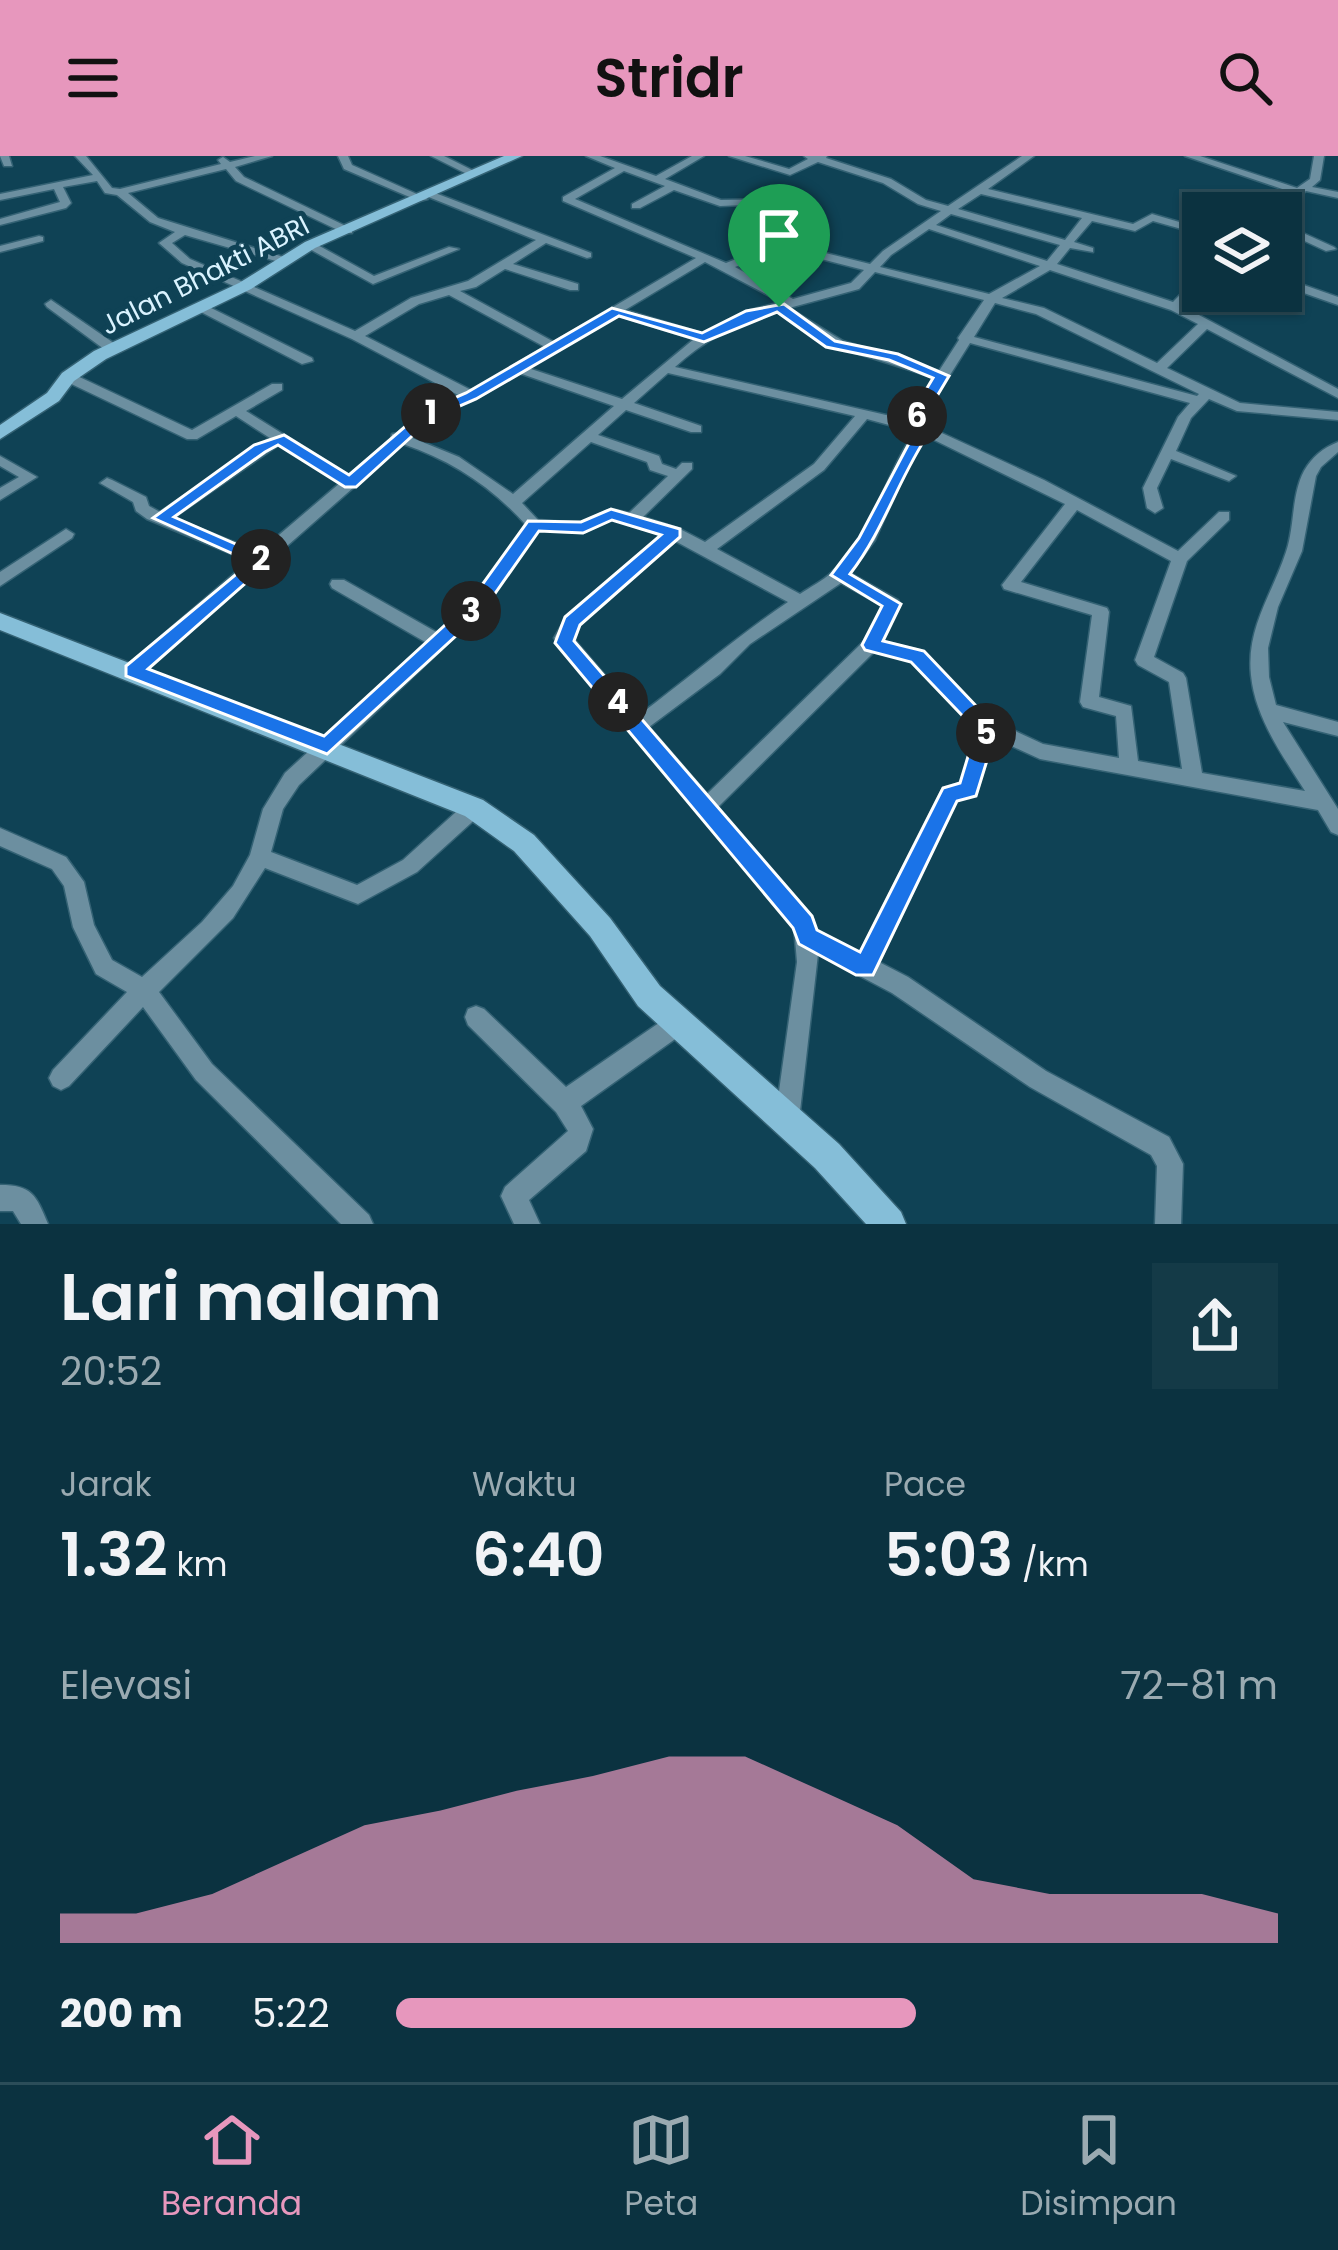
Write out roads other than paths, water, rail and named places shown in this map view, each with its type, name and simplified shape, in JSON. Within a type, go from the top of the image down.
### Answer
[{"type":"street","points":[[80,156],[109,191],[120,192],[223,160],[267,156]]},
{"type":"street","points":[[343,156],[359,173],[587,255]]},
{"type":"street","points":[[436,156],[475,175]]},
{"type":"street","points":[[591,156],[720,203],[769,202],[808,223],[781,245],[725,267]]},
{"type":"street","points":[[658,179],[699,156]]},
{"type":"street","points":[[734,156],[790,172],[816,157],[867,172],[922,202],[1089,250]]},
{"type":"street","points":[[515,501],[704,338],[751,314],[855,286],[869,269],[1025,156]]},
{"type":"street","points":[[1190,156],[1302,190],[1338,195]]},
{"type":"street","points":[[1299,192],[1315,180],[1319,156]]},
{"type":"street","name":"Jalan Bhakti ABRI","points":[[0,433],[53,397],[68,377],[113,349],[245,286],[310,245],[475,175],[500,158]]},
{"type":"street","points":[[223,160],[240,178],[348,232]]},
{"type":"street","points":[[623,168],[567,199],[725,267],[786,306],[831,344],[893,357],[942,376]]},
{"type":"street","points":[[0,197],[100,177]]},
{"type":"street","points":[[0,222],[62,206],[66,202],[57,185]]},
{"type":"street","points":[[637,206],[673,185]]},
{"type":"street","points":[[979,190],[1136,228],[1153,217],[1182,226]]},
{"type":"street","points":[[120,192],[154,220],[286,261]]},
{"type":"street","points":[[638,724],[714,669],[744,640],[839,575],[867,540],[964,338],[992,298],[1050,265],[1089,217]]},
{"type":"street","points":[[929,226],[1175,307],[1338,394]]},
{"type":"street","points":[[184,232],[166,240],[171,252],[356,336],[471,396]]},
{"type":"street","points":[[1302,236],[1330,249]]},
{"type":"street","points":[[0,249],[39,239]]},
{"type":"street","points":[[356,336],[415,301],[453,292],[506,265],[545,239]]},
{"type":"street","points":[[310,245],[373,280],[453,249]]},
{"type":"street","points":[[781,245],[1066,321],[1160,367],[1203,396]]},
{"type":"street","points":[[133,671],[427,415],[556,348],[704,258]]},
{"type":"street","points":[[506,265],[574,287]]},
{"type":"street","points":[[1302,288],[1338,301]]},
{"type":"street","points":[[453,292],[556,348]]},
{"type":"street","points":[[1175,307],[1182,299]]},
{"type":"street","points":[[51,304],[113,349]]},
{"type":"street","points":[[202,308],[307,361]]},
{"type":"street","points":[[617,311],[704,338]]},
{"type":"street","points":[[1160,367],[1207,323]]},
{"type":"street","points":[[964,338],[1263,413],[1338,416]]},
{"type":"street","points":[[516,368],[696,429]]},
{"type":"street","points":[[664,368],[918,428],[1180,559]]},
{"type":"street","points":[[68,377],[192,436],[277,387]]},
{"type":"street","points":[[1155,508],[1150,488],[1203,396]]},
{"type":"street","points":[[237,411],[350,483]]},
{"type":"street","points":[[705,550],[819,467],[862,416]]},
{"type":"street","points":[[591,436],[654,459],[655,466],[682,470],[632,519]]},
{"type":"street","points":[[397,437],[441,451],[515,501],[534,525],[583,528],[611,514],[632,519],[674,533],[801,602]]},
{"type":"street","points":[[162,518],[278,439]]},
{"type":"street","points":[[1338,446],[1302,484],[1291,570],[1265,618],[1258,662],[1270,711],[1302,778],[1338,826]]},
{"type":"street","points":[[1168,452],[1229,476]]},
{"type":"street","points":[[0,460],[30,477],[0,495]]},
{"type":"street","points":[[107,483],[141,500],[141,508],[263,560]]},
{"type":"street","points":[[1073,503],[1010,585],[1101,612],[1090,702],[1125,711],[1129,766]]},
{"type":"street","points":[[1193,776],[1177,678],[1144,660],[1180,559],[1224,516]]},
{"type":"street","points":[[62,1078],[214,923],[260,856],[273,802],[476,607],[534,525]]},
{"type":"street","points":[[674,533],[572,622],[563,638],[803,923],[807,937],[787,1120]]},
{"type":"street","points":[[0,580],[66,534]]},
{"type":"street","points":[[707,806],[871,645],[892,604],[839,575]]},
{"type":"street","points":[[338,584],[438,641]]},
{"type":"street","points":[[0,621],[327,746],[474,808],[547,866],[677,1024],[787,1120],[889,1224]]},
{"type":"street","points":[[871,645],[917,656],[987,728],[1040,751],[1325,803]]},
{"type":"street","points":[[1270,711],[1338,729]]},
{"type":"street","points":[[865,967],[950,794],[969,790],[987,728]]},
{"type":"street","points":[[260,856],[358,895],[410,866],[474,808]]},
{"type":"street","points":[[0,837],[58,863],[74,882],[84,927],[104,967],[144,990],[204,1072],[360,1224]]},
{"type":"street","points":[[807,937],[865,967],[1038,1079],[1160,1145],[1170,1164],[1168,1224]]},
{"type":"street","points":[[476,1017],[565,1103],[581,1133],[514,1196],[527,1224]]},
{"type":"street","points":[[565,1103],[677,1024]]},
{"type":"street","points":[[0,1198],[20,1198],[35,1224]]}]
